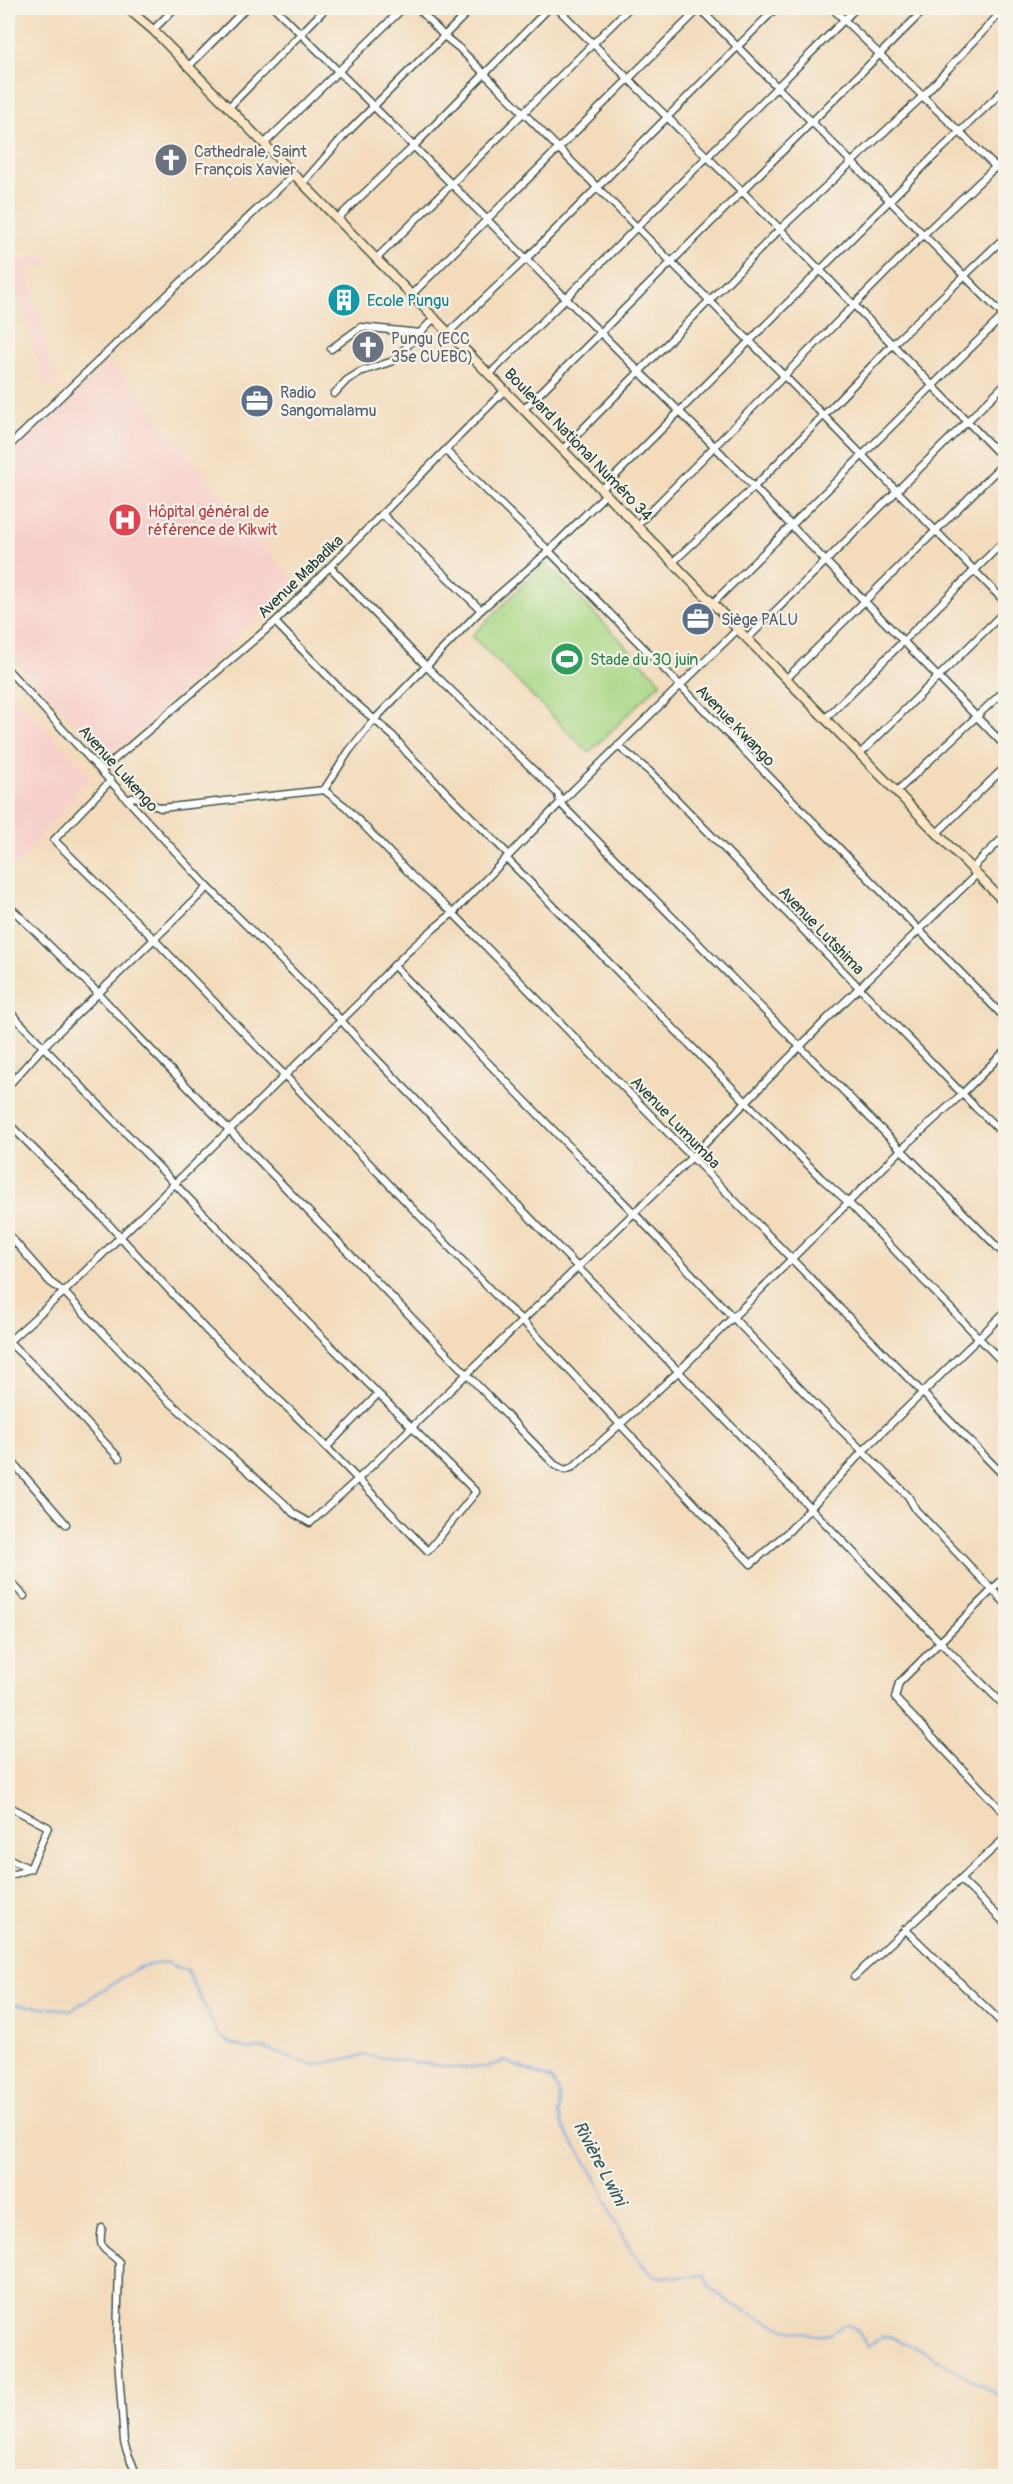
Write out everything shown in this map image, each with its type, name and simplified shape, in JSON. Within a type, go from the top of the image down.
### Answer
[{"type":"main road","name":"Boulevard National Numéro 34","points":[[127,8],[153,30],[435,317],[1005,904]]},
{"type":"street","points":[[153,30],[176,8]]},
{"type":"street","points":[[188,67],[246,8]]},
{"type":"street","points":[[275,8],[453,183],[600,334],[680,411],[1005,747]]},
{"type":"street","points":[[228,107],[326,8]]},
{"type":"street","points":[[264,144],[404,8]]},
{"type":"street","points":[[418,8],[750,340],[1005,603]]},
{"type":"street","points":[[303,183],[375,105],[472,8]]},
{"type":"street","points":[[337,219],[414,146],[549,8]]},
{"type":"street","points":[[557,8],[780,229],[1005,461],[787,678]]},
{"type":"street","points":[[376,259],[629,8]]},
{"type":"street","points":[[412,294],[699,8],[889,202],[1005,316],[713,603]]},
{"type":"street","points":[[449,332],[776,8]]},
{"type":"street","points":[[832,8],[1005,177]]},
{"type":"street","points":[[490,374],[856,8]]},
{"type":"street","points":[[524,409],[926,8]]},
{"type":"street","points":[[563,449],[780,229],[923,96],[1004,9]]},
{"type":"street","points":[[129,799],[135,797],[161,808],[324,790],[374,720],[481,610],[549,551],[680,411],[1005,88]]},
{"type":"street","points":[[637,525],[924,234],[1005,157]]},
{"type":"street","points":[[8,447],[294,174]]},
{"type":"street","points":[[673,562],[754,487],[892,345],[1005,236]]},
{"type":"street","points":[[334,394],[347,380],[360,372],[393,362],[435,317]]},
{"type":"street","points":[[331,349],[361,327],[369,326],[420,333]]},
{"type":"street","points":[[748,638],[828,562],[1005,384]]},
{"type":"street","name":"Avenue Mabadika","points":[[102,770],[275,622],[505,390]]},
{"type":"street","name":"Avenue Kwango","points":[[446,451],[549,551],[1005,1019]]},
{"type":"street","points":[[382,514],[481,610]]},
{"type":"street","points":[[825,719],[1005,539]]},
{"type":"street","points":[[330,567],[427,667],[558,794],[560,803],[1005,1256]]},
{"type":"street","points":[[860,754],[1005,610]]},
{"type":"street","points":[[275,622],[393,736],[746,1102],[980,1337],[1005,1366]]},
{"type":"street","points":[[119,1458],[39,1371],[8,1342],[64,1292],[394,966],[453,913],[560,803],[739,628]]},
{"type":"street","name":"Avenue Lukengo","points":[[8,670],[208,887],[340,1019],[1005,1707]]},
{"type":"street","points":[[897,791],[1005,689]]},
{"type":"street","name":"Avenue Lutshima","points":[[618,746],[649,771],[1005,1136]]},
{"type":"street","points":[[937,832],[1005,766]]},
{"type":"street","points":[[111,780],[54,840],[153,938],[522,1320],[751,1564],[790,1530],[863,1451],[1005,1311]]},
{"type":"street","name":"Avenue Lumumba","points":[[324,790],[346,807],[412,877],[453,913],[1005,1478]]},
{"type":"street","points":[[8,1234],[50,1282],[64,1292],[164,1396],[293,1513],[310,1523],[692,1157],[827,1019],[920,930],[975,872],[977,863],[1005,835]]},
{"type":"street","points":[[8,1086],[42,1048],[208,887]]},
{"type":"street","points":[[8,905],[99,994],[555,1465],[565,1470],[573,1467],[679,1371],[1005,1050]]},
{"type":"street","points":[[394,966],[908,1497],[916,1510],[993,1588],[1005,1604]]},
{"type":"street","points":[[8,1010],[173,1183],[476,1492],[428,1551],[327,1447],[207,1331],[120,1237],[8,1123]]},
{"type":"street","points":[[327,1447],[378,1394]]},
{"type":"street","points":[[8,1456],[66,1524]]},
{"type":"street","points":[[1005,1576],[899,1683],[895,1693],[895,1698],[1005,1815]]},
{"type":"street","points":[[8,1579],[24,1596]]},
{"type":"street","points":[[8,1806],[48,1827],[30,1869],[8,1876]]},
{"type":"street","points":[[854,1977],[1005,1837]]},
{"type":"street","points":[[8,1858],[30,1869]]},
{"type":"street","points":[[961,1880],[1005,1924]]},
{"type":"street","points":[[905,1929],[1005,2026]]},
{"type":"street","points":[[102,2229],[101,2247],[104,2252],[119,2262],[117,2344],[124,2442],[127,2455],[135,2466],[136,2476]]},
{"type":"shaded area","points":[[46,253],[49,264],[26,271],[56,383],[45,386],[12,273],[15,272],[12,263]]},
{"type":"shaded area","name":"Hôpital général de référence de Kikwit","points":[[109,361],[294,581],[130,738],[108,756],[8,653],[8,458]]},
{"type":"shaded area","points":[[8,690],[90,776],[8,876]]},
{"type":"green space","name":"Stade du 30 juin","points":[[545,563],[661,682],[589,753],[472,636]]},
{"type":"waterway","name":"Rivière Lwini","points":[[8,2004],[71,2010],[139,1967],[165,1962],[187,1971],[218,2034],[231,2044],[249,2049],[264,2048],[315,2065],[365,2055],[453,2068],[487,2067],[504,2061],[552,2080],[560,2094],[559,2114],[563,2128],[589,2166],[631,2251],[650,2273],[662,2278],[705,2275],[711,2288],[733,2304],[767,2321],[802,2333],[829,2334],[845,2324],[856,2329],[868,2346],[881,2337],[889,2336],[925,2352],[1006,2400]]},
{"type":"place","name":"Cathedrale, Saint François Xavier","points":[[171,160]]},
{"type":"place","name":"Ecole Pungu","points":[[344,300]]},
{"type":"place","name":"Pungu (ECC 35e CUEBC)","points":[[368,347]]},
{"type":"place","name":"Radio Sangomalamu","points":[[257,401]]},
{"type":"place","name":"Hôpital général de référence de Kikwit","points":[[125,520]]},
{"type":"place","name":"Siège PALU","points":[[698,619]]},
{"type":"place","name":"Stade du 30 juin","points":[[567,659]]}]
